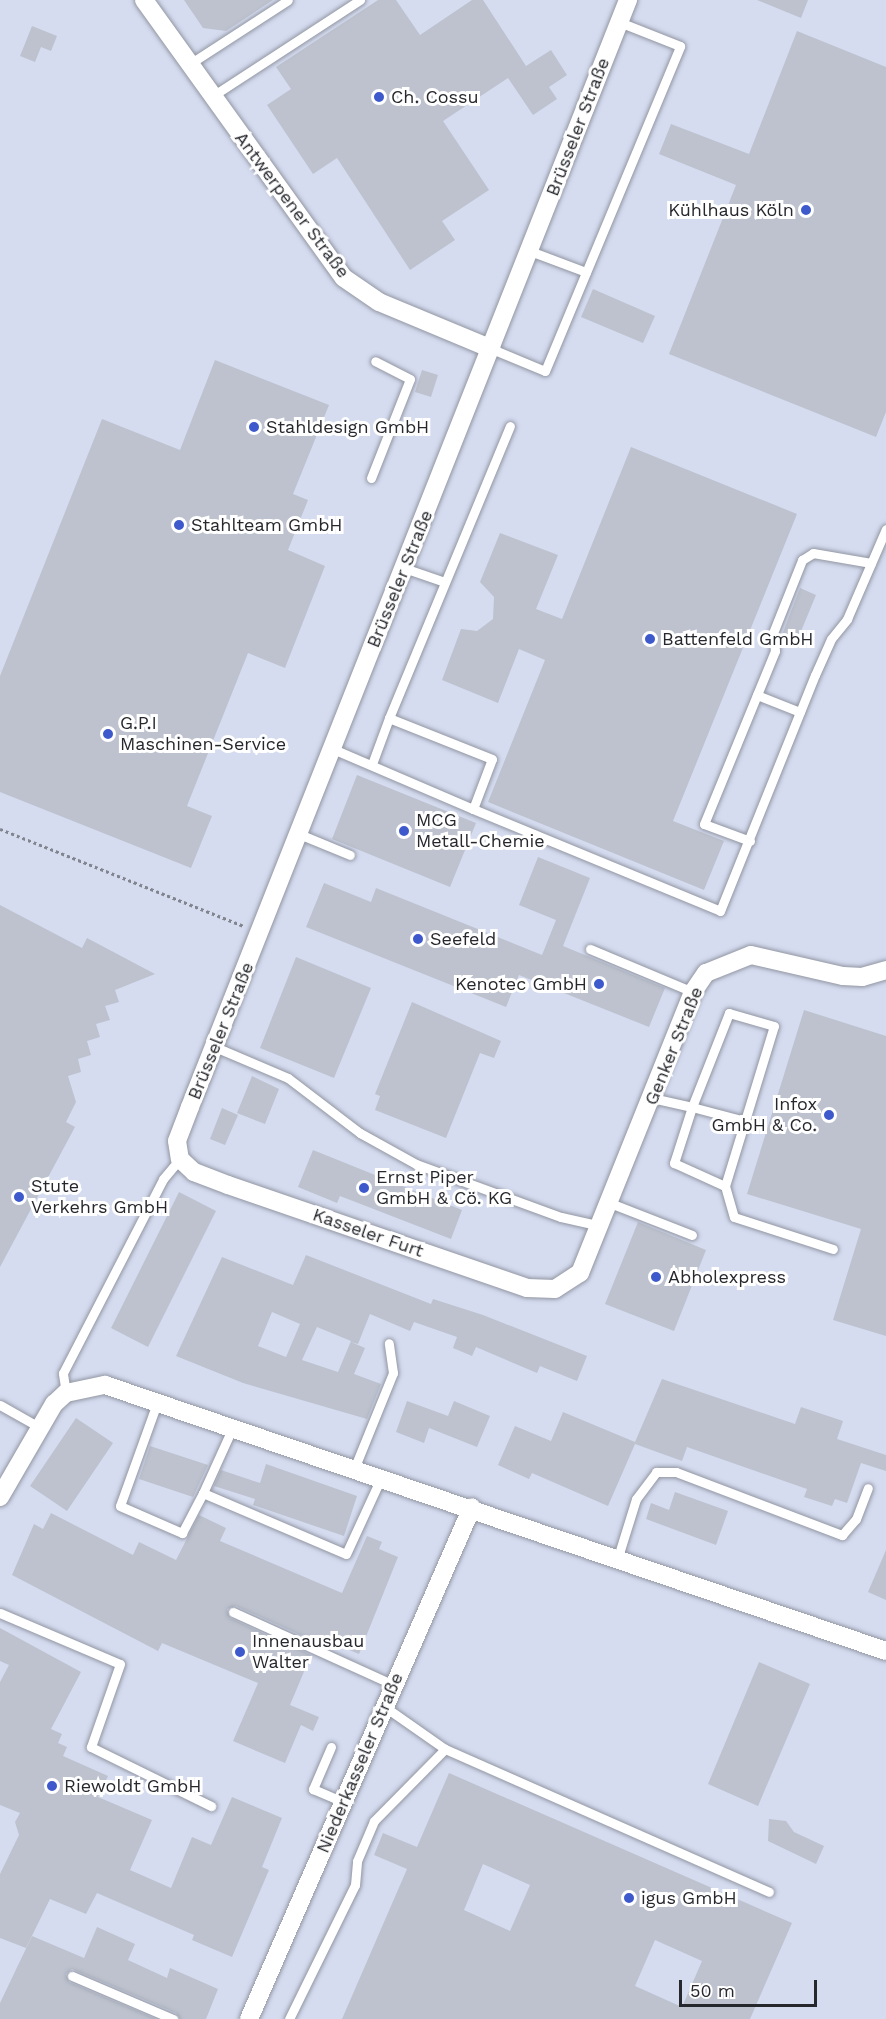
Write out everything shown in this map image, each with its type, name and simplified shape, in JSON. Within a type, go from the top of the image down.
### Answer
[{"type":"street","name":"Antwerpener Straße","points":[[144,0],[211,97],[344,278],[379,302],[492,349]]},
{"type":"street","name":"Brüsseler Straße","points":[[180,1159],[177,1141],[492,349],[628,0]]},
{"type":"street","name":"Genker Straße","points":[[562,1287],[580,1273],[601,1226],[693,992],[714,968],[751,955],[843,976],[862,977],[886,970]]},
{"type":"street","name":"Kasseler Furt","points":[[180,1159],[194,1172],[228,1185],[527,1288],[562,1287]]},
{"type":"street","points":[[0,1497],[39,1427],[66,1393],[105,1385],[472,1507],[617,1560],[886,1651]]},
{"type":"street","name":"Niederkasseler Straße","points":[[249,2019],[472,1507]]},
{"type":"lane","points":[[188,65],[288,0]]},
{"type":"lane","points":[[211,97],[360,0]]},
{"type":"lane","points":[[492,349],[545,371],[680,46],[619,22]]},
{"type":"lane","points":[[530,251],[586,272]]},
{"type":"lane","points":[[370,477],[410,379],[375,361]]},
{"type":"lane","points":[[372,764],[510,426]]},
{"type":"lane","points":[[333,749],[720,911],[800,712],[886,529]]},
{"type":"lane","points":[[750,841],[704,824],[775,651],[773,633],[802,560],[813,553],[871,563]]},
{"type":"lane","points":[[404,568],[445,582]]},
{"type":"lane","points":[[757,695],[800,712]]},
{"type":"lane","points":[[389,718],[492,759],[473,809]]},
{"type":"lane","points":[[299,834],[350,855]]},
{"type":"lane","points":[[590,950],[693,992]]},
{"type":"lane","points":[[725,1186],[674,1163],[729,1012],[774,1026],[725,1186],[735,1218],[833,1249]]},
{"type":"lane","points":[[215,1047],[288,1078],[360,1133],[416,1164],[561,1217],[601,1226]]},
{"type":"lane","points":[[652,1098],[745,1121]]},
{"type":"lane","points":[[66,1393],[63,1373],[67,1364],[163,1179],[180,1159]]},
{"type":"lane","points":[[610,1203],[692,1235]]},
{"type":"lane","points":[[354,1469],[393,1373],[388,1343]]},
{"type":"lane","points":[[157,1403],[120,1506],[182,1533],[232,1429]]},
{"type":"lane","points":[[0,1405],[39,1427]]},
{"type":"lane","points":[[617,1560],[636,1499],[656,1472],[676,1472],[842,1535],[856,1519],[868,1488]]},
{"type":"lane","points":[[203,1493],[346,1554],[381,1478]]},
{"type":"lane","points":[[234,1612],[394,1685]]},
{"type":"lane","points":[[0,1613],[120,1664],[91,1747],[211,1806]]},
{"type":"lane","points":[[385,1707],[445,1749],[769,1892]]},
{"type":"lane","points":[[331,1747],[313,1789],[344,1802]]},
{"type":"lane","points":[[289,2019],[355,1885],[357,1861],[374,1821],[445,1749]]},
{"type":"lane","points":[[72,1976],[172,2019]]},
{"type":"path","points":[[0,829],[260,932]]},
{"type":"shaded area","points":[[0,0],[886,0],[886,2019],[0,2019]]},
{"type":"building","points":[[184,0],[273,0],[226,31],[203,28]]},
{"type":"building","points":[[378,0],[396,0],[420,35],[472,0],[483,0],[526,66],[551,50],[567,75],[549,87],[557,99],[533,115],[508,78],[443,121],[489,190],[442,221],[455,240],[410,270],[337,158],[313,174],[267,105],[291,89],[276,67]]},
{"type":"building","points":[[757,0],[808,0],[801,18]]},
{"type":"building","points":[[32,26],[57,36],[51,51],[41,47],[35,62],[20,56]]},
{"type":"building","name":"Kühlhaus Köln","points":[[797,31],[886,67],[886,412],[876,437],[669,354],[736,185],[659,154],[671,124],[749,154]]},
{"type":"building","points":[[593,289],[655,316],[643,343],[581,317]]},
{"type":"building","points":[[215,360],[329,405],[293,494],[308,500],[288,550],[325,566],[285,668],[248,653],[187,806],[212,816],[191,868],[0,792],[0,676],[102,419],[180,450]]},
{"type":"building","points":[[422,370],[438,375],[431,397],[415,392]]},
{"type":"building","name":"Battenfeld GmbH","points":[[631,447],[797,514],[673,821],[724,841],[704,890],[488,802],[545,660],[519,649],[498,703],[442,680],[461,629],[477,631],[493,619],[494,597],[480,582],[500,533],[558,555],[536,609],[562,619]]},
{"type":"building","points":[[800,588],[816,595],[797,641],[782,635]]},
{"type":"building","name":"MCG Metall-Chemie","points":[[357,775],[476,823],[450,887],[332,839]]},
{"type":"building","points":[[538,857],[590,878],[563,946],[665,988],[649,1027],[519,975],[506,1007],[306,927],[324,883],[371,902],[376,888],[542,955],[556,920],[519,905]]},
{"type":"building","points":[[0,905],[82,948],[87,938],[155,974],[115,990],[119,1002],[105,1006],[110,1020],[96,1024],[100,1037],[87,1041],[91,1055],[78,1059],[81,1072],[68,1076],[76,1102],[66,1122],[75,1127],[0,1267]]},
{"type":"building","points":[[296,957],[371,988],[334,1078],[260,1048]]},
{"type":"building","points":[[412,1002],[501,1041],[494,1058],[480,1053],[446,1138],[375,1110],[380,1096],[375,1094]]},
{"type":"building","name":"Infox GmbH & Co.","points":[[804,1010],[886,1036],[886,1336],[833,1320],[861,1229],[747,1194]]},
{"type":"building","points":[[252,1076],[279,1089],[265,1124],[237,1113]]},
{"type":"building","points":[[222,1108],[238,1115],[225,1145],[210,1139]]},
{"type":"building","name":"Ernst Piper GmbH & Cö. KG","points":[[313,1150],[462,1210],[451,1239],[340,1196],[337,1203],[298,1187]]},
{"type":"building","points":[[179,1192],[216,1211],[148,1347],[111,1328]]},
{"type":"building","name":"Abholexpress","points":[[638,1222],[706,1250],[674,1331],[605,1304]]},
{"type":"building","points":[[306,1255],[431,1304],[433,1299],[483,1315],[587,1356],[577,1381],[540,1366],[537,1373],[476,1347],[472,1356],[453,1348],[457,1337],[414,1322],[410,1331],[370,1314],[358,1344],[351,1342],[365,1348],[354,1374],[381,1384],[367,1419],[243,1383],[176,1356],[222,1257],[293,1285]],"holes":[[[272,1312],[300,1324],[286,1357],[258,1346]],[[317,1327],[351,1341],[338,1372],[302,1360]]]},
{"type":"building","points":[[662,1379],[795,1424],[801,1407],[843,1421],[837,1439],[886,1455],[886,1471],[861,1463],[847,1503],[835,1499],[832,1506],[804,1497],[807,1489],[687,1447],[682,1461],[635,1444],[608,1506],[532,1473],[529,1479],[498,1465],[515,1426],[551,1441],[563,1412],[635,1442]]},
{"type":"building","points":[[407,1401],[448,1416],[454,1401],[490,1416],[477,1447],[429,1428],[424,1443],[396,1432]]},
{"type":"building","points":[[76,1418],[113,1443],[67,1511],[30,1486]]},
{"type":"building","points":[[150,1446],[208,1465],[193,1497],[139,1479]]},
{"type":"building","points":[[266,1464],[357,1496],[344,1536],[253,1505],[255,1499],[214,1486],[221,1470],[260,1483]]},
{"type":"building","points":[[675,1492],[728,1511],[716,1545],[646,1519],[651,1503],[669,1510]]},
{"type":"building","points":[[51,1513],[133,1555],[139,1542],[176,1560],[199,1515],[226,1528],[220,1541],[342,1593],[367,1536],[382,1542],[379,1549],[398,1557],[359,1654],[318,1637],[316,1642],[236,1606],[227,1609],[230,1618],[311,1655],[290,1705],[319,1717],[313,1731],[301,1725],[285,1763],[233,1741],[258,1683],[162,1643],[158,1651],[12,1575],[34,1524],[43,1529]]},
{"type":"building","points":[[886,1550],[886,1600],[868,1592]]},
{"type":"building","points":[[0,1628],[81,1672],[51,1729],[62,1734],[58,1743],[67,1747],[63,1756],[108,1776],[98,1797],[152,1820],[130,1870],[171,1888],[192,1837],[211,1845],[232,1797],[282,1818],[262,1867],[269,1870],[232,1957],[192,1940],[194,1935],[97,1893],[86,1914],[50,1899],[26,1948],[0,1938],[0,1874],[19,1835],[15,1822],[20,1813],[0,1805],[0,1682],[9,1665],[0,1661]]},
{"type":"building","points":[[759,1662],[810,1684],[758,1806],[708,1784]]},
{"type":"building","name":"igus GmbH","points":[[449,1773],[792,1923],[750,2019],[342,2019],[407,1869],[374,1855],[383,1833],[417,1847]],"holes":[[[483,1864],[530,1885],[510,1931],[464,1910]],[[655,1940],[702,1961],[682,2007],[635,1986]]]},
{"type":"building","points":[[769,1819],[786,1821],[794,1832],[824,1846],[816,1864],[768,1841]]},
{"type":"building","points":[[97,1927],[135,1944],[128,1960],[167,1978],[170,1968],[218,1989],[206,2019],[180,2019],[176,2013],[72,1969],[66,1974],[69,1982],[156,2019],[0,2019],[0,2003],[32,1936],[84,1958]]},
{"type":"place","name":"Ch. Cossu","points":[[379,97]]},
{"type":"place","name":"Kühlhaus Köln","points":[[806,210]]},
{"type":"place","name":"Stahldesign GmbH","points":[[254,427]]},
{"type":"place","name":"Stahlteam GmbH","points":[[179,525]]},
{"type":"place","name":"Battenfeld GmbH","points":[[650,639]]},
{"type":"place","name":"G.P.I Maschinen-Service","points":[[108,734]]},
{"type":"place","name":"MCG Metall-Chemie","points":[[404,831]]},
{"type":"place","name":"Seefeld","points":[[418,939]]},
{"type":"place","name":"Kenotec GmbH","points":[[599,984]]},
{"type":"place","name":"Infox GmbH & Co.","points":[[829,1115]]},
{"type":"place","name":"Ernst Piper GmbH & Cö. KG","points":[[364,1188]]},
{"type":"place","name":"Stute Verkehrs GmbH","points":[[19,1197]]},
{"type":"place","name":"Abholexpress","points":[[656,1277]]},
{"type":"place","name":"Innenausbau Walter","points":[[240,1652]]},
{"type":"place","name":"Riewoldt GmbH","points":[[52,1786]]},
{"type":"place","name":"igus GmbH","points":[[629,1898]]}]
